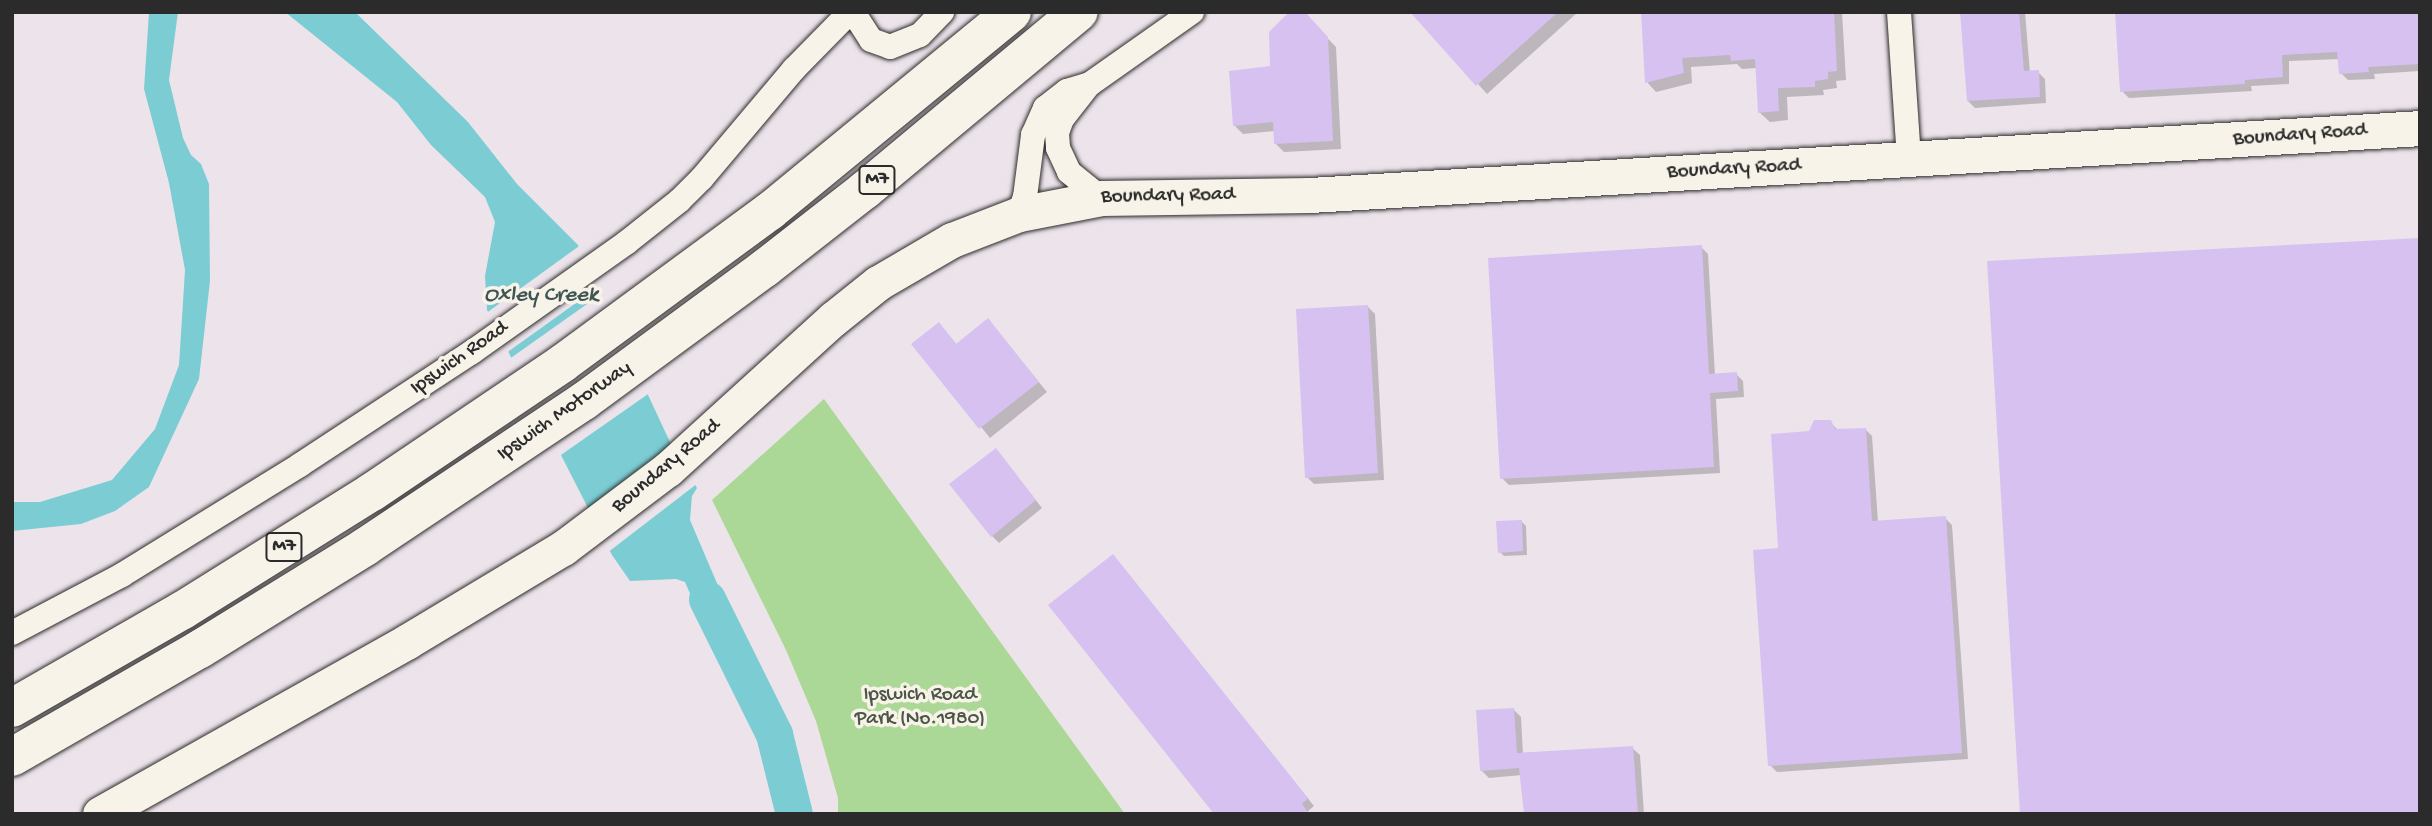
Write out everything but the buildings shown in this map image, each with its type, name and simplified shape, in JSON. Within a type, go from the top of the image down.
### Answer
[{"type":"highway","name":"Ipswich Motorway","points":[[12,708],[71,676],[372,492],[493,411],[770,211],[1012,12]]},
{"type":"highway","name":"Ipswich Motorway","points":[[12,757],[89,715],[365,547],[512,451],[669,338],[865,190],[1079,12]]},
{"type":"main road","name":"Boundary Road","points":[[113,806],[408,641],[564,548],[668,469],[833,318],[878,283],[952,240],[1019,214],[1101,198],[1310,195],[2420,128]]},
{"type":"street","name":"Ipswich Road","points":[[12,633],[42,619],[209,523],[472,352],[626,243],[679,201],[702,178],[794,69],[852,12],[869,38],[891,47],[919,35],[942,12]]},
{"type":"street","points":[[1019,214],[1038,119],[1055,99],[1090,84],[1192,12]]},
{"type":"street","points":[[1899,12],[1909,159]]},
{"type":"street","points":[[1090,84],[1062,119],[1057,134],[1058,148],[1069,172],[1101,198]]},
{"type":"green space","name":"Ipswich Road Park (No.1980)","points":[[824,399],[1125,814],[838,814],[838,798],[816,721],[786,650],[712,500]]},
{"type":"water","points":[[149,12],[178,12],[169,80],[183,138],[191,155],[201,164],[209,184],[210,281],[199,379],[149,487],[115,511],[81,524],[12,531],[12,502],[40,502],[112,480],[155,429],[179,365],[185,270],[169,183],[144,89]]},
{"type":"water","name":"Oxley Creek","points":[[285,12],[355,12],[468,122],[517,184],[578,245],[670,442],[697,488],[692,496],[690,520],[740,637],[715,652],[685,582],[676,579],[630,581],[612,555],[487,310],[485,276],[495,222],[485,197],[431,145],[397,102]]},
{"type":"pier","points":[[582,244],[601,285],[505,354],[485,314]]},
{"type":"pier","points":[[604,292],[651,392],[558,457],[508,360]]},
{"type":"pier","points":[[674,442],[698,483],[607,553],[585,511]]},
{"type":"waterway","name":"Oxley Creek","points":[[707,599],[774,734],[794,814]]}]
